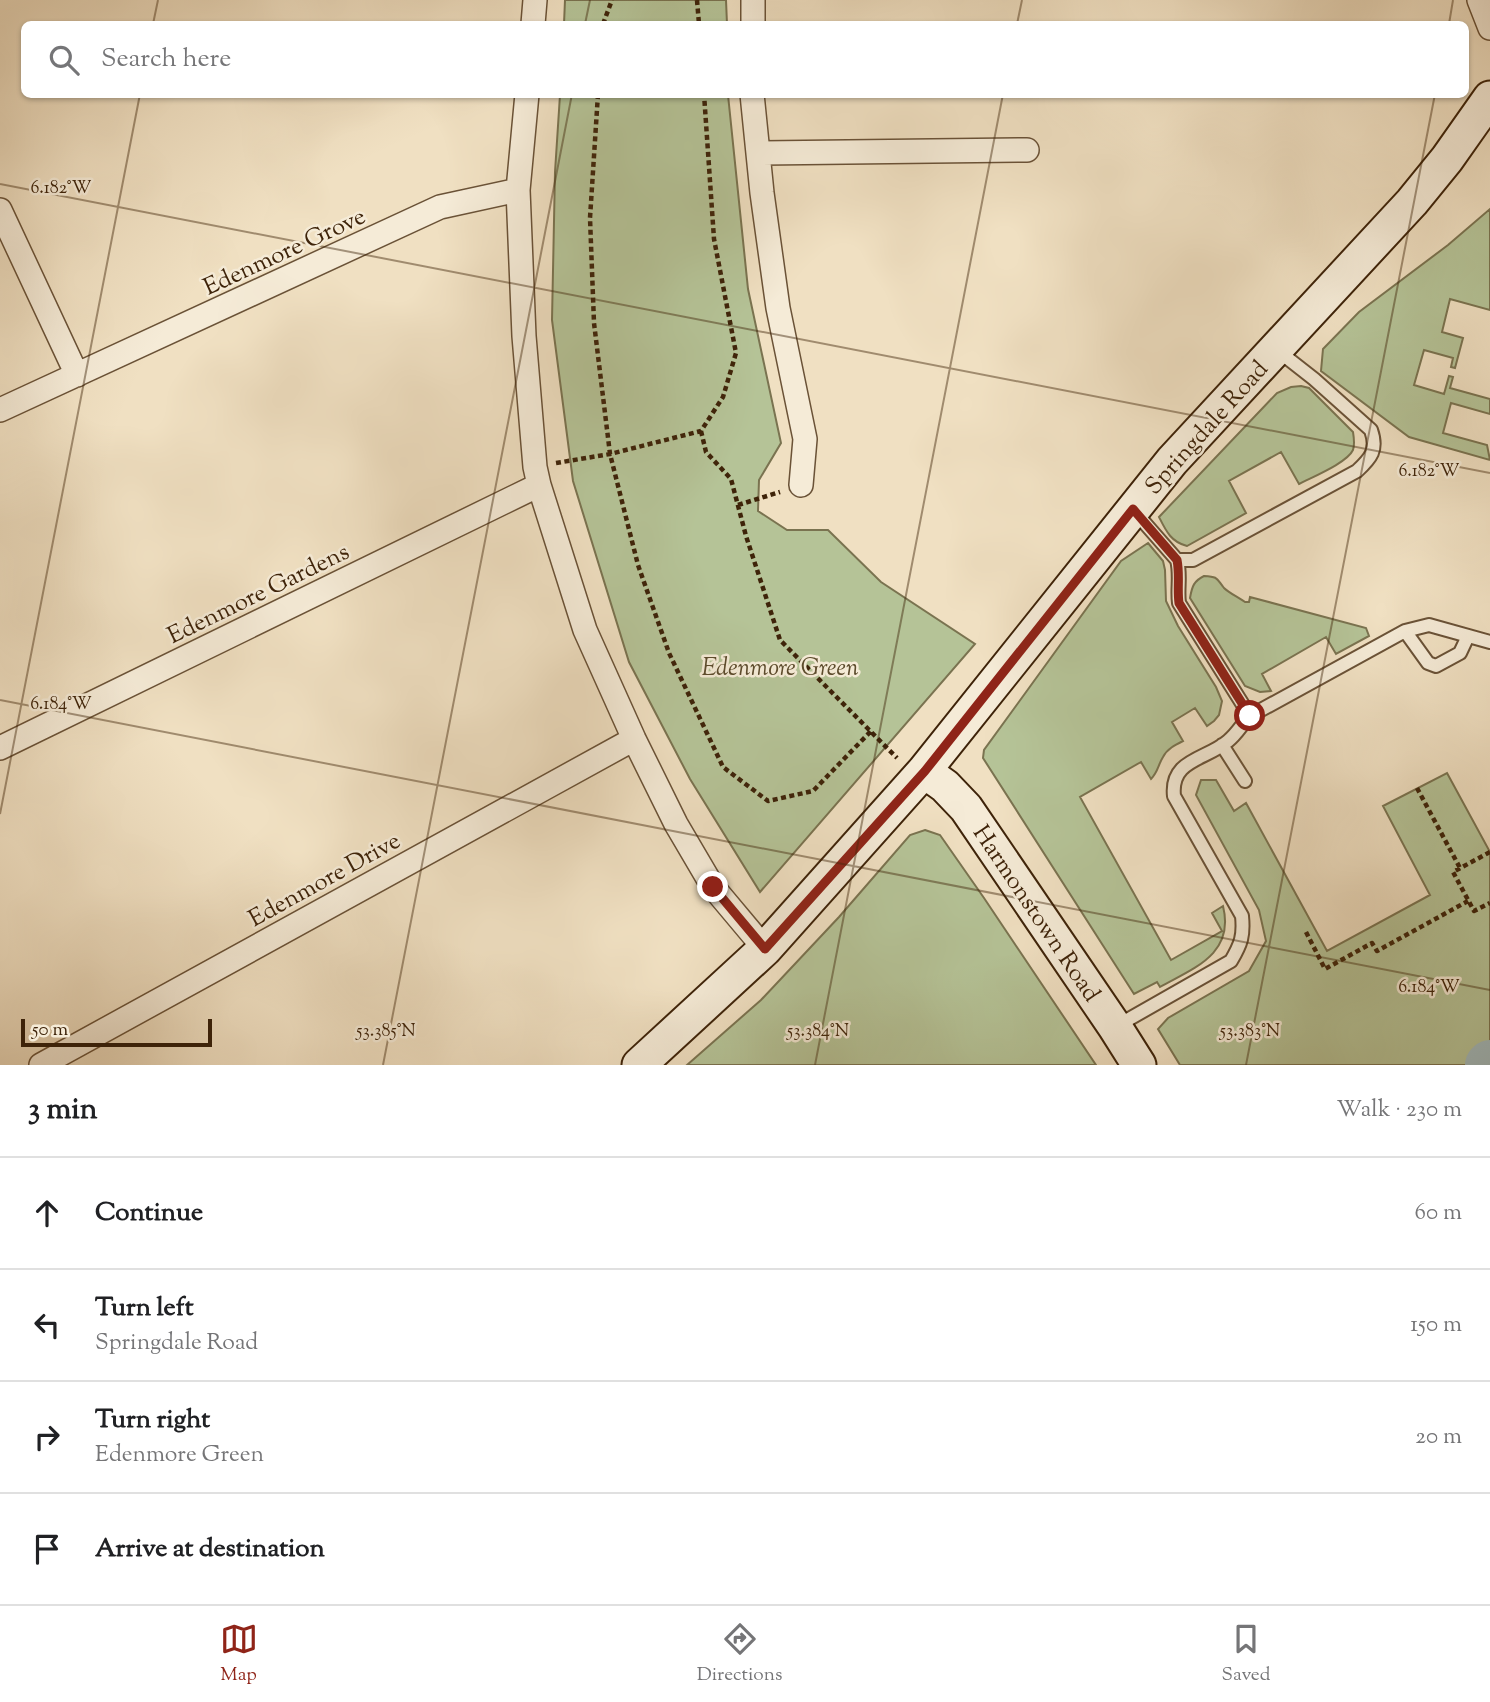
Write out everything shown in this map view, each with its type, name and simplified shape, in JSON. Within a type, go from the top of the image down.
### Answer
[{"type":"street","points":[[533,21],[536,0]]},
{"type":"street","points":[[753,0],[753,21]]},
{"type":"street","points":[[1479,0],[1490,29]]},
{"type":"street","points":[[527,98],[518,190],[524,336],[537,476],[585,630],[634,739],[676,824],[713,887],[765,949]]},
{"type":"street","points":[[752,98],[778,308],[806,439],[801,485]]},
{"type":"street","name":"Springdale Road","points":[[639,1065],[765,949],[921,775],[1172,461],[1412,202],[1490,99]]},
{"type":"street","points":[[759,153],[1027,150]]},
{"type":"street","name":"Edenmore Grove","points":[[0,410],[440,207],[518,190]]},
{"type":"street","points":[[0,210],[77,375]]},
{"type":"street","name":"Edenmore Gardens","points":[[0,748],[537,476]]},
{"type":"street","name":"Edenmore Drive","points":[[41,1065],[634,739]]},
{"type":"street","name":"Harmonstown Road","points":[[921,775],[945,786],[966,808],[1139,1065]]},
{"type":"lane","points":[[1177,560],[1194,560],[1357,471],[1374,451],[1375,440],[1371,430],[1276,349]]},
{"type":"lane","points":[[1133,509],[1177,560],[1179,603],[1250,716]]},
{"type":"lane","points":[[1115,1027],[1231,961],[1244,931],[1242,916],[1174,796],[1176,776],[1185,766],[1228,741],[1250,716],[1405,631],[1429,625],[1490,642]]},
{"type":"lane","points":[[1405,631],[1428,663],[1436,666],[1460,653],[1468,636]]},
{"type":"lane","points":[[1222,745],[1245,781]]},
{"type":"path","points":[[604,21],[612,0]]},
{"type":"path","points":[[697,0],[699,21]]},
{"type":"path","points":[[598,98],[590,218],[594,323],[610,454],[638,565],[669,653],[723,767],[768,802],[813,791],[871,731]]},
{"type":"path","points":[[537,476],[701,431],[723,397],[736,353],[714,239],[704,98]]},
{"type":"path","points":[[701,431],[706,452],[731,479],[780,640],[871,731],[921,775]]},
{"type":"path","points":[[738,505],[801,485]]},
{"type":"path","points":[[1417,788],[1460,868]]},
{"type":"path","points":[[1490,852],[1453,872],[1474,911],[1490,902]]},
{"type":"path","points":[[1306,932],[1325,969],[1373,943],[1377,951],[1468,901]]},
{"type":"green space","points":[[565,0],[726,0],[727,21],[564,21]]},
{"type":"green space","name":"Edenmore Green","points":[[560,98],[728,98],[748,289],[781,443],[759,480],[758,511],[787,530],[828,530],[881,582],[975,644],[760,892],[690,779],[629,662],[573,481],[552,320],[555,172]]},
{"type":"green space","points":[[1490,209],[1490,310],[1450,299],[1442,332],[1463,338],[1455,368],[1451,367],[1453,358],[1424,350],[1414,385],[1444,394],[1449,376],[1453,377],[1450,388],[1490,399],[1490,414],[1451,403],[1443,433],[1487,445],[1490,460],[1409,437],[1321,371],[1323,349],[1359,312],[1448,245]]},
{"type":"green space","points":[[1301,386],[1309,388],[1353,432],[1354,446],[1349,455],[1337,465],[1299,484],[1281,452],[1229,481],[1246,513],[1187,546],[1173,539],[1159,517],[1277,393]]},
{"type":"green space","points":[[1148,543],[1163,561],[1166,601],[1222,701],[1219,715],[1207,726],[1195,708],[1172,722],[1183,741],[1167,752],[1151,779],[1141,762],[1080,797],[1171,960],[1222,931],[1212,913],[1223,906],[1225,922],[1223,936],[1217,948],[1198,966],[1160,987],[1157,982],[1134,994],[983,758],[984,750],[1121,561]]},
{"type":"green space","points":[[1204,576],[1217,579],[1226,590],[1245,602],[1249,602],[1250,597],[1366,628],[1369,636],[1336,654],[1326,637],[1262,674],[1271,691],[1260,692],[1245,686],[1190,598],[1194,584]]},
{"type":"green space","points":[[1447,773],[1490,852],[1490,1065],[1180,1065],[1158,1029],[1168,1018],[1249,971],[1266,941],[1259,910],[1196,795],[1201,780],[1216,780],[1234,811],[1246,803],[1327,951],[1430,895],[1383,806]]},
{"type":"green space","points":[[925,830],[940,835],[1096,1065],[687,1065],[761,1000],[839,917],[910,835]]},
{"type":"route","points":[[713,887],[765,949],[925,771],[1133,509],[1177,560],[1179,603],[1250,716]]}]
